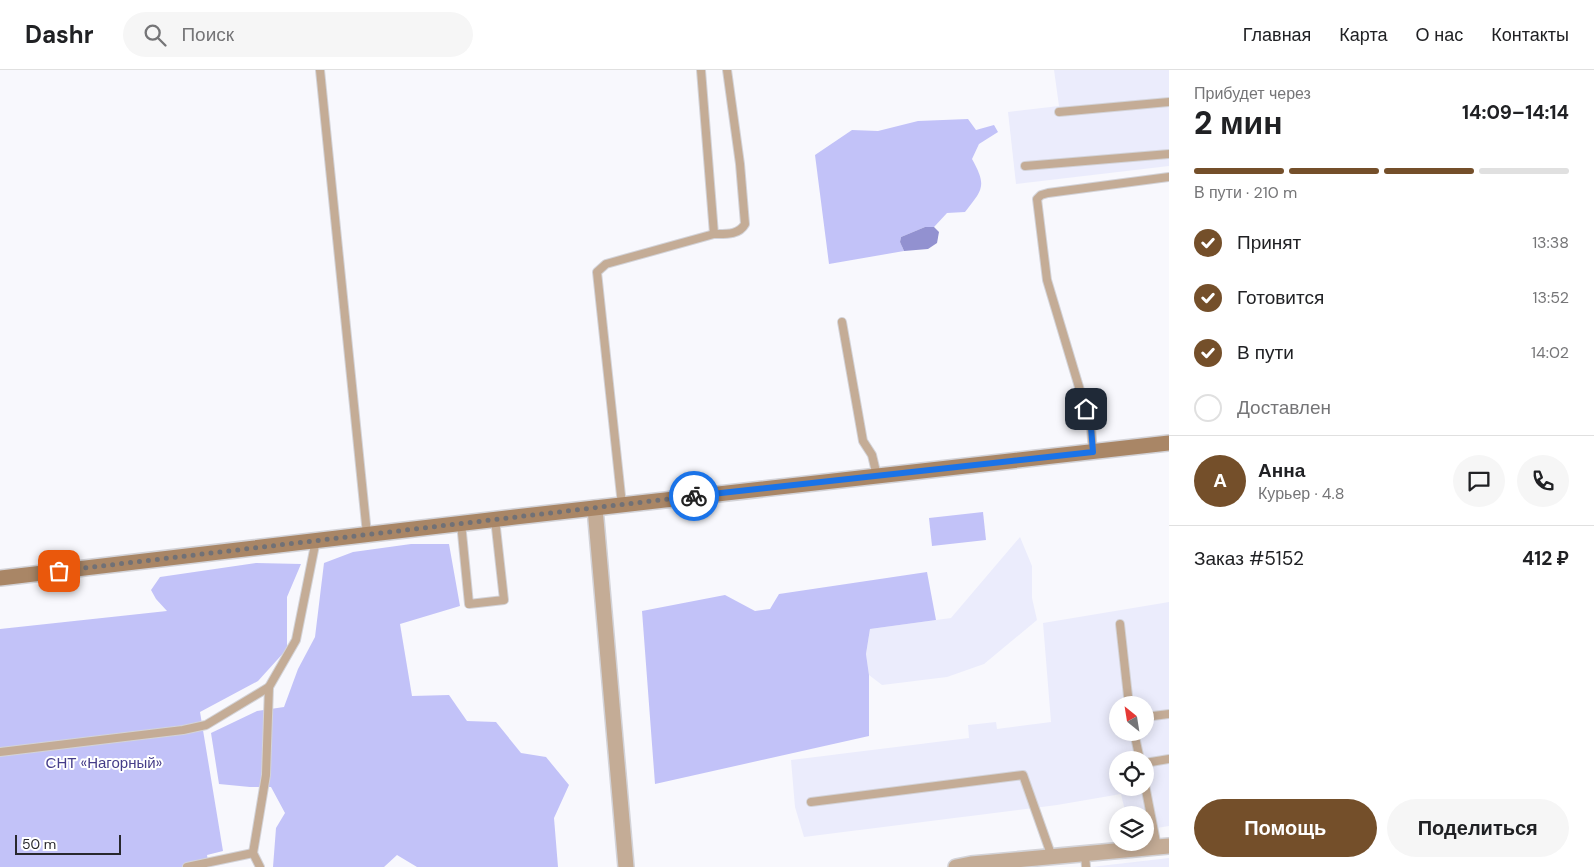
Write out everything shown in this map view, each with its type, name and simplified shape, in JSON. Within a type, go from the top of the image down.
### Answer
[{"type":"main road","points":[[0,578],[495,519],[1169,443]]},
{"type":"street","points":[[595,508],[626,867]]},
{"type":"street","points":[[956,867],[1052,857],[1085,860],[1163,847]]},
{"type":"lane","points":[[320,70],[367,534]]},
{"type":"lane","points":[[701,70],[714,234]]},
{"type":"lane","points":[[622,505],[597,272],[606,264],[714,234],[732,234],[742,229],[745,224],[740,164],[727,70]]},
{"type":"lane","points":[[1059,112],[1169,102]]},
{"type":"lane","points":[[1025,166],[1169,154]]},
{"type":"lane","points":[[1093,452],[1091,427],[1047,280],[1037,199],[1041,195],[1048,193],[1169,177]]},
{"type":"lane","points":[[842,322],[863,441],[872,455],[877,476]]},
{"type":"lane","points":[[461,523],[469,604],[504,600],[495,519]]},
{"type":"lane","points":[[260,867],[254,853],[266,775],[269,687],[296,640],[316,540]]},
{"type":"lane","points":[[1120,624],[1128,696]]},
{"type":"lane","points":[[0,752],[183,730],[206,725],[269,687]]},
{"type":"lane","points":[[1154,716],[1169,714]]},
{"type":"lane","points":[[1154,762],[1169,759]]},
{"type":"lane","points":[[811,802],[1024,775],[1052,857]]},
{"type":"lane","points":[[1148,796],[1163,847]]},
{"type":"lane","points":[[187,867],[254,853]]},
{"type":"shaded area","points":[[1054,70],[1169,70],[1169,166],[1016,184],[1008,112],[1059,106]]},
{"type":"shaded area","points":[[925,227],[934,227],[939,232],[937,243],[928,249],[904,251],[900,242],[901,237]]},
{"type":"shaded area","points":[[1020,537],[1032,566],[1032,598],[1037,620],[984,664],[947,677],[882,685],[869,675],[866,654],[870,629],[951,618]]},
{"type":"shaded area","points":[[1169,602],[1169,826],[1154,828],[1154,806],[1124,806],[1121,796],[1154,796],[1154,751],[1109,751],[1109,796],[1057,805],[804,837],[795,807],[791,760],[969,738],[968,725],[996,722],[997,729],[1051,722],[1043,623]]},
{"type":"shaded area","points":[[1169,858],[1169,867],[1091,867]]},
{"type":"green space","points":[[968,119],[976,130],[994,125],[998,132],[979,144],[972,159],[980,175],[981,187],[976,198],[965,212],[947,213],[934,227],[925,227],[901,237],[900,242],[904,251],[829,264],[815,155],[852,130],[878,131],[918,121]]},
{"type":"green space","points":[[983,512],[986,540],[932,546],[929,518]]},
{"type":"green space","points":[[411,544],[449,544],[460,606],[400,624],[412,696],[449,695],[467,721],[496,722],[521,753],[546,757],[569,785],[554,818],[558,867],[417,867],[397,855],[384,867],[273,867],[276,828],[285,813],[271,787],[219,784],[211,733],[257,711],[284,707],[298,669],[315,637],[324,563],[353,552]]},
{"type":"green space","name":"СНТ «Нагорный»","points":[[256,563],[301,564],[287,597],[287,649],[258,681],[200,712],[223,851],[207,855],[209,867],[0,867],[0,629],[167,611],[151,590],[160,577]]},
{"type":"green space","points":[[927,572],[936,620],[870,629],[866,654],[869,675],[869,736],[655,784],[642,611],[725,595],[755,611],[770,609],[779,594]]},
{"type":"way so far","points":[[59,571],[694,496]]},
{"type":"route","points":[[694,496],[1093,452],[1091,427],[1086,409]]}]
